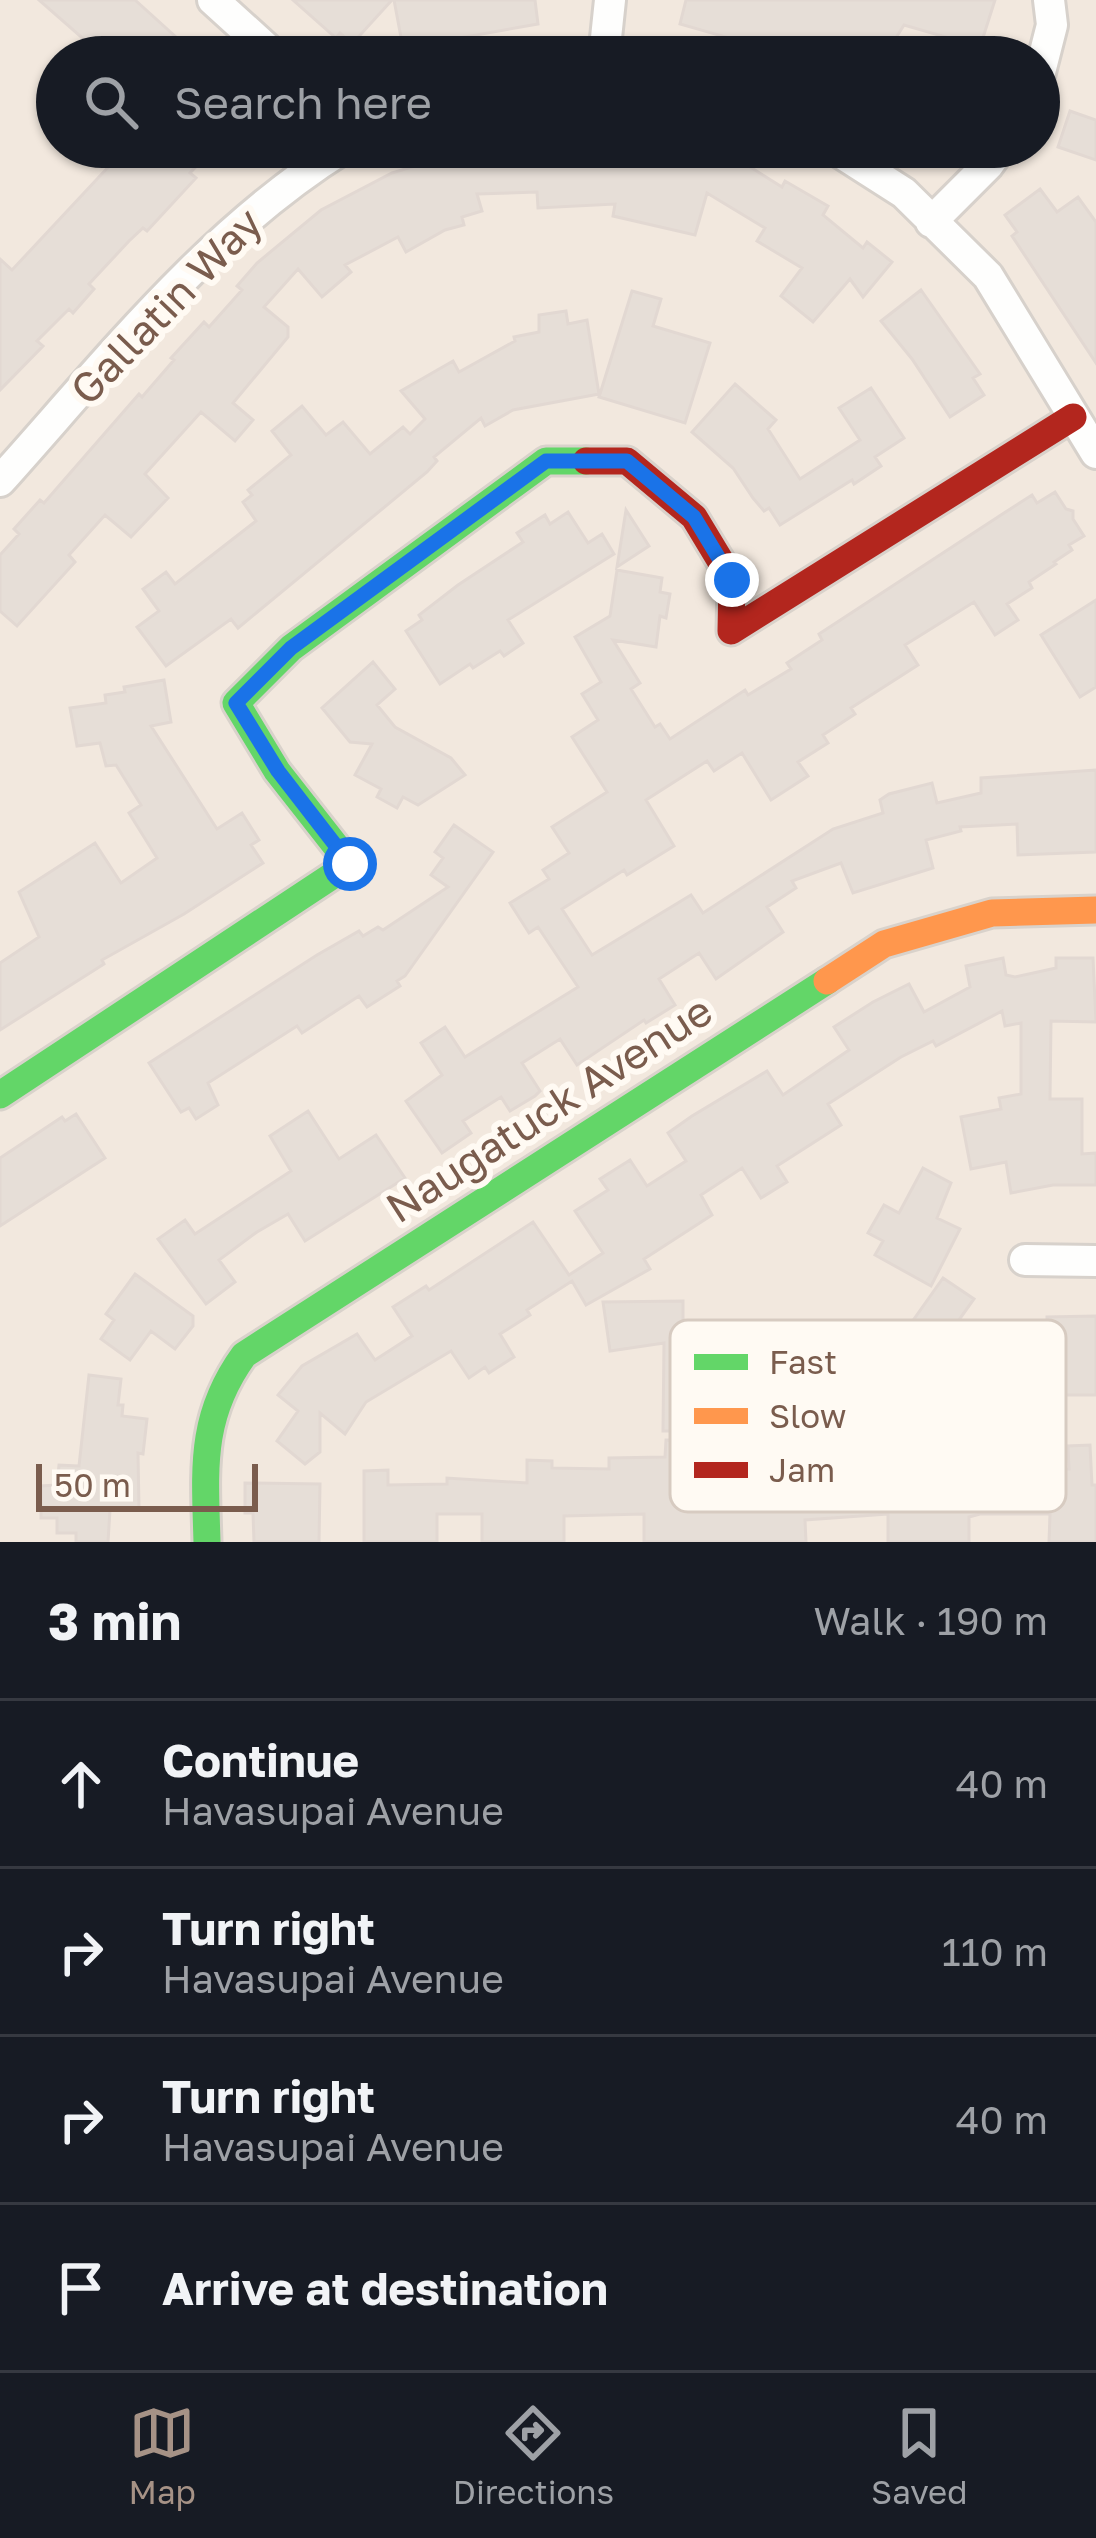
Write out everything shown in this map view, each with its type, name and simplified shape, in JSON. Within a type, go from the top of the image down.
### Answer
[{"type":"street","points":[[213,0],[253,36]]},
{"type":"street","points":[[606,36],[610,0]]},
{"type":"street","points":[[1049,0],[1049,36]]},
{"type":"street","name":"Gallatin Way","points":[[0,481],[207,255],[311,168]]},
{"type":"street","points":[[865,168],[904,193],[988,276],[1096,453]]},
{"type":"street","points":[[931,222],[985,168]]},
{"type":"street","points":[[0,1095],[350,864],[278,771],[236,703],[291,648],[546,461],[627,461],[694,517],[732,580],[731,631],[1073,417]]},
{"type":"street","name":"Naugatuck Avenue","points":[[207,1542],[205,1429],[222,1380],[244,1355],[884,944],[992,914],[1096,910]]},
{"type":"street","points":[[1025,1260],[1096,1261]]},
{"type":"shaded area","points":[[0,0],[1096,0],[1096,1542],[0,1542]]},
{"type":"building","points":[[39,0],[135,0],[175,36],[80,36]]},
{"type":"building","points":[[293,0],[392,0],[359,36],[334,36]]},
{"type":"building","points":[[394,0],[535,0],[538,24],[470,36],[401,36]]},
{"type":"building","points":[[686,0],[995,0],[984,36],[942,36],[904,25],[897,36],[722,36],[680,24]]},
{"type":"building","points":[[1070,111],[1096,120],[1096,160],[1060,148]]},
{"type":"building","points":[[107,168],[195,168],[190,173],[196,178],[89,284],[94,289],[37,341],[43,346],[0,390],[0,259],[12,270]]},
{"type":"building","points":[[409,168],[752,168],[828,206],[823,215],[863,248],[867,242],[892,262],[863,297],[850,279],[813,322],[781,296],[802,268],[757,241],[765,228],[707,193],[695,235],[613,216],[615,204],[538,208],[537,192],[477,194],[482,211],[462,217],[464,225],[406,252],[398,237],[345,265],[351,272],[322,297],[298,269],[264,307],[288,327],[288,337],[233,403],[253,420],[235,441],[201,412],[145,474],[168,498],[131,537],[105,515],[69,555],[75,562],[17,626],[0,611],[0,555],[19,534],[14,529],[40,500],[44,503],[139,394],[142,397],[204,322],[209,327],[242,290],[237,286],[257,263],[321,210]]},
{"type":"building","points":[[1040,189],[1057,212],[1078,197],[1096,222],[1096,363],[1012,236],[1017,232],[1005,215]]},
{"type":"building","points":[[921,290],[980,374],[973,378],[984,395],[950,417],[881,321]]},
{"type":"building","points":[[632,291],[661,299],[653,326],[710,343],[685,423],[599,397]]},
{"type":"building","points":[[566,311],[568,324],[587,320],[599,394],[513,410],[485,426],[481,418],[434,457],[437,461],[427,472],[238,628],[231,619],[166,666],[137,627],[159,611],[143,589],[166,572],[175,584],[256,521],[243,502],[252,495],[248,490],[291,455],[272,431],[302,406],[326,435],[343,422],[370,454],[403,427],[410,434],[425,419],[401,391],[453,361],[459,372],[515,341],[514,337],[539,332],[539,315]]},
{"type":"building","points":[[735,384],[776,420],[768,429],[800,479],[860,440],[839,408],[871,388],[904,438],[875,457],[881,466],[780,525],[769,508],[764,511],[753,498],[733,468],[692,432]]},
{"type":"building","points":[[1055,492],[1066,509],[1073,511],[1084,536],[1029,582],[1032,588],[1007,604],[1018,620],[995,635],[974,602],[905,645],[918,665],[851,708],[855,714],[823,735],[828,743],[798,762],[808,776],[771,800],[742,753],[714,771],[707,761],[646,800],[674,846],[562,909],[592,955],[691,895],[703,913],[833,829],[883,813],[880,800],[889,794],[932,783],[937,803],[981,793],[981,778],[1096,770],[1096,852],[1018,855],[1017,824],[960,827],[961,831],[926,840],[933,868],[853,893],[841,863],[792,881],[796,888],[767,907],[783,932],[716,979],[699,953],[659,979],[675,1005],[577,1065],[560,1039],[522,1063],[540,1091],[510,1111],[501,1097],[463,1121],[471,1133],[442,1153],[406,1101],[442,1075],[421,1043],[445,1027],[465,1057],[578,987],[538,927],[529,933],[510,903],[549,879],[543,870],[569,853],[552,827],[607,792],[572,737],[598,720],[582,694],[601,682],[575,637],[610,616],[617,570],[662,578],[660,592],[670,594],[666,618],[660,616],[656,647],[613,640],[640,683],[631,689],[655,727],[660,724],[670,739],[745,690],[748,695],[791,669],[787,663],[822,640],[819,634],[1032,495],[1037,503]]},
{"type":"building","points":[[626,510],[649,546],[617,567]]},
{"type":"building","points":[[568,512],[588,543],[602,534],[614,554],[508,620],[523,643],[504,656],[500,651],[473,668],[470,664],[440,684],[406,631],[458,585],[523,542],[517,533],[545,515],[550,524]]},
{"type":"building","points":[[1096,600],[1096,687],[1080,697],[1041,635]]},
{"type":"building","points":[[373,662],[395,689],[377,705],[395,727],[451,758],[465,775],[418,805],[403,797],[397,808],[377,797],[381,789],[355,775],[372,744],[350,742],[322,708]]},
{"type":"building","points":[[164,680],[171,722],[151,726],[217,829],[242,813],[259,840],[251,845],[263,863],[102,960],[104,964],[0,1030],[0,963],[39,937],[19,892],[95,843],[121,883],[157,858],[129,813],[141,805],[116,765],[106,766],[100,743],[77,746],[70,708],[106,703],[105,695],[125,692],[124,687]]},
{"type":"building","points":[[454,825],[493,852],[397,981],[400,986],[367,1007],[359,996],[302,1033],[297,1026],[208,1083],[218,1105],[196,1119],[189,1108],[181,1112],[149,1063],[317,955],[359,931],[363,936],[378,927],[383,930],[448,887],[431,875],[443,858],[435,852]]},
{"type":"building","points":[[1003,958],[1006,975],[1015,977],[1056,968],[1056,958],[1093,958],[1096,1022],[1051,1021],[1050,1099],[1082,1099],[1082,1154],[1096,1153],[1096,1185],[1053,1185],[1011,1193],[1006,1162],[971,1169],[961,1117],[1001,1109],[999,1098],[1021,1094],[1021,1023],[1005,1026],[1002,1011],[936,1046],[933,1041],[901,1057],[828,1104],[841,1125],[777,1166],[787,1182],[761,1198],[742,1168],[701,1195],[712,1215],[644,1259],[650,1269],[586,1305],[572,1281],[527,1310],[530,1315],[500,1334],[514,1357],[489,1373],[485,1367],[469,1378],[451,1351],[366,1402],[345,1434],[320,1413],[320,1452],[305,1464],[277,1441],[298,1411],[278,1395],[302,1366],[357,1334],[375,1360],[412,1336],[393,1307],[426,1286],[429,1290],[533,1222],[569,1275],[603,1253],[575,1211],[608,1190],[600,1179],[630,1160],[647,1186],[686,1161],[668,1133],[692,1116],[767,1071],[783,1095],[849,1050],[834,1027],[873,1002],[909,984],[924,1012],[970,987],[966,966]]},
{"type":"building","points":[[308,1111],[339,1159],[376,1135],[405,1178],[305,1241],[288,1214],[257,1232],[219,1260],[235,1282],[206,1304],[158,1239],[185,1220],[195,1234],[291,1171],[270,1136]]},
{"type":"building","points":[[76,1114],[105,1158],[0,1226],[0,1158],[62,1117],[65,1121]]},
{"type":"building","points":[[923,1168],[951,1183],[937,1218],[960,1229],[931,1286],[875,1255],[883,1241],[868,1233],[884,1205],[899,1213]]},
{"type":"building","points":[[135,1274],[193,1316],[193,1326],[175,1349],[151,1331],[130,1360],[101,1339],[114,1320],[106,1314]]},
{"type":"building","points":[[943,1278],[974,1299],[959,1320],[913,1320]]},
{"type":"building","points":[[683,1301],[683,1320],[670,1320],[670,1431],[663,1431],[664,1343],[610,1351],[603,1302]]},
{"type":"building","points":[[1096,1316],[1096,1395],[1066,1395],[1066,1320],[1047,1317]]},
{"type":"building","points":[[89,1375],[121,1379],[118,1405],[123,1405],[122,1416],[147,1419],[143,1454],[138,1453],[139,1509],[110,1510],[108,1542],[76,1542],[76,1533],[57,1533],[57,1518],[41,1518],[41,1486],[57,1485],[59,1465],[79,1466]]},
{"type":"building","points":[[666,1440],[670,1440],[670,1512],[1066,1512],[1068,1446],[1090,1445],[1096,1542],[1049,1542],[1050,1514],[980,1514],[969,1517],[969,1542],[888,1542],[888,1514],[805,1520],[806,1542],[644,1542],[644,1514],[564,1516],[564,1542],[482,1542],[482,1514],[437,1514],[437,1542],[364,1542],[364,1471],[388,1470],[388,1485],[447,1484],[447,1478],[527,1483],[527,1460],[552,1461],[552,1468],[609,1469],[609,1458],[665,1457]]},
{"type":"building","points":[[245,1483],[320,1484],[319,1542],[254,1542],[253,1513],[245,1513]]},
{"type":"traffic: fast","points":[[0,1095],[350,864],[277,771],[236,703],[291,648],[546,461],[586,461]]},
{"type":"traffic: fast","points":[[207,1542],[206,1468],[212,1422],[229,1378],[244,1355],[827,981]]},
{"type":"traffic: slow","points":[[827,981],[884,944],[992,913],[1096,910]]},
{"type":"traffic: jam","points":[[586,461],[627,461],[694,517],[732,580],[731,631],[1073,417]]},
{"type":"route","points":[[350,864],[278,771],[236,703],[291,648],[546,461],[627,461],[694,517],[732,580]]}]
